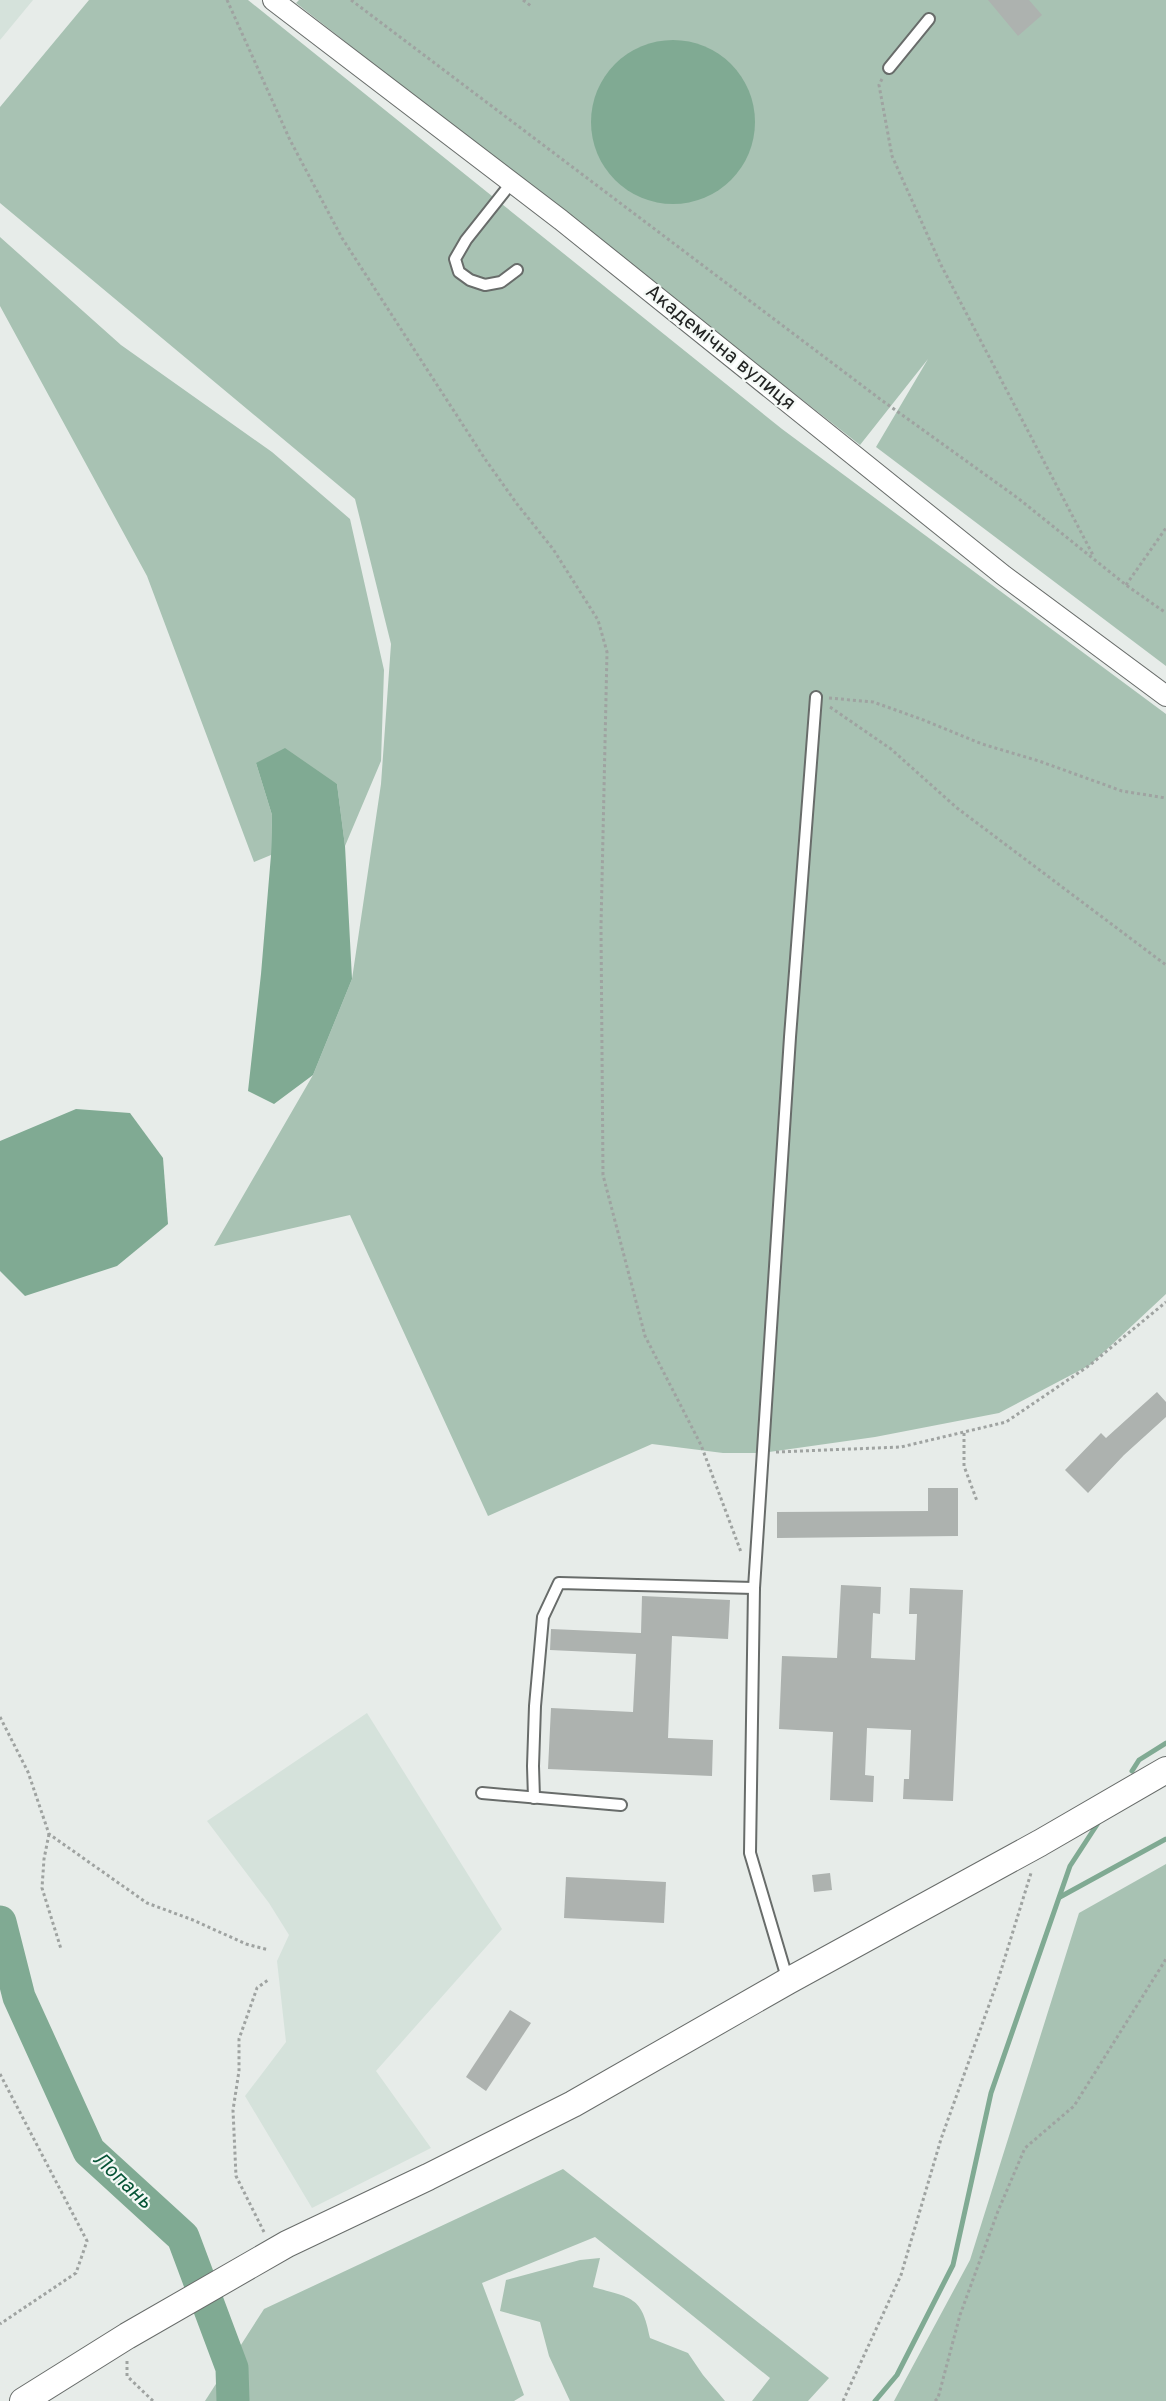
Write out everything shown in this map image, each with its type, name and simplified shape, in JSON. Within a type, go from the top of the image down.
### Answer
[{"type":"street","name":"Академічна вулиця","points":[[273,0],[512,182],[1003,575],[1166,696]]},
{"type":"street","points":[[22,2401],[127,2336],[251,2264],[573,2104],[1166,1770]]},
{"type":"lane","points":[[889,68],[929,19]]},
{"type":"lane","points":[[512,182],[466,240],[455,259],[459,272],[485,285],[501,282],[517,270]]},
{"type":"lane","points":[[788,1981],[750,1852],[754,1588],[789,1048],[816,697]]},
{"type":"lane","points":[[534,1798],[535,1706],[543,1617],[559,1583],[754,1588]]},
{"type":"lane","points":[[482,1793],[621,1805]]},
{"type":"path","points":[[227,0],[290,140],[342,238],[485,459],[553,549],[598,620],[608,652],[602,927],[603,1175],[645,1335],[701,1445],[742,1555]]},
{"type":"path","points":[[351,0],[880,399],[1019,499],[1126,585],[1166,612]]},
{"type":"path","points":[[523,0],[531,6]]},
{"type":"path","points":[[889,68],[879,84],[892,156],[941,265],[1095,559]]},
{"type":"path","points":[[1126,585],[1166,528]]},
{"type":"path","points":[[816,697],[873,702],[982,744],[1039,761],[1122,791],[1166,798]]},
{"type":"path","points":[[816,697],[891,749],[957,808],[1166,965]]},
{"type":"path","points":[[762,1453],[901,1447],[1006,1422],[1090,1365],[1166,1302]]},
{"type":"path","points":[[964,1433],[964,1466],[977,1501]]},
{"type":"path","points":[[0,1717],[28,1772],[50,1834],[44,1859],[42,1888],[62,1949]]},
{"type":"path","points":[[50,1834],[147,1903],[193,1920],[246,1944],[268,1950]]},
{"type":"path","points":[[843,2401],[901,2275],[941,2139],[998,1980],[1040,1843]]},
{"type":"path","points":[[935,2401],[938,2398],[960,2315],[998,2211],[1025,2148],[1074,2106],[1166,1959]]},
{"type":"path","points":[[268,1980],[257,1988],[238,2039],[238,2071],[232,2110],[236,2176],[274,2252]]},
{"type":"path","points":[[0,2074],[87,2241],[76,2273],[0,2324]]},
{"type":"path","points":[[127,2336],[128,2376],[153,2401]]},
{"type":"shaded area","points":[[0,0],[33,0],[0,40]]},
{"type":"shaded area","points":[[89,0],[248,0],[782,429],[1166,714],[1166,1294],[1090,1365],[999,1413],[875,1437],[762,1453],[723,1453],[652,1444],[488,1516],[350,1215],[214,1246],[313,1075],[352,979],[381,784],[391,644],[355,499],[0,203],[0,107]]},
{"type":"shaded area","points":[[299,0],[1166,0],[1166,666],[876,447],[928,359],[860,445],[296,3]]},
{"type":"shaded area","points":[[673,40],[689,41],[705,46],[719,53],[731,64],[742,76],[749,90],[754,106],[754,138],[749,154],[742,168],[731,180],[719,191],[705,198],[689,203],[673,204],[657,203],[641,198],[627,191],[615,180],[604,168],[597,154],[592,138],[591,122],[592,106],[597,90],[604,76],[615,64],[627,53],[641,46],[657,41]]},
{"type":"shaded area","points":[[0,237],[121,345],[272,452],[350,519],[384,670],[381,761],[345,846],[337,784],[256,763],[272,815],[271,855],[254,862],[147,576],[0,306]]},
{"type":"shaded area","points":[[285,748],[337,784],[345,846],[352,979],[313,1075],[274,1104],[248,1091],[261,974],[272,815],[256,763]]},
{"type":"shaded area","points":[[76,1109],[130,1113],[163,1158],[168,1224],[117,1266],[25,1296],[0,1271],[0,1141]]},
{"type":"shaded area","points":[[367,1713],[502,1929],[376,2071],[431,2148],[312,2208],[245,2096],[286,2042],[277,1961],[289,1935],[269,1903],[207,1821]]},
{"type":"shaded area","points":[[1166,1864],[1166,2401],[894,2401],[970,2260],[1079,1913]]},
{"type":"shaded area","points":[[563,2169],[829,2378],[808,2401],[752,2401],[770,2378],[595,2237],[482,2283],[524,2395],[514,2401],[205,2401],[264,2309]]},
{"type":"shaded area","points":[[600,2258],[593,2287],[626,2297],[639,2306],[650,2338],[688,2353],[725,2401],[570,2401],[549,2356],[540,2322],[500,2311],[506,2280],[580,2260]]},
{"type":"building","points":[[988,0],[1029,0],[1042,15],[1018,36]]},
{"type":"building","points":[[1157,1392],[1166,1402],[1166,1417],[1124,1455],[1088,1493],[1065,1470],[1101,1433],[1106,1438]]},
{"type":"building","points":[[928,1488],[958,1488],[958,1536],[777,1538],[777,1512],[928,1511]]},
{"type":"building","points":[[841,1585],[881,1587],[880,1614],[873,1613],[871,1658],[915,1660],[917,1614],[909,1614],[910,1588],[963,1590],[953,1801],[903,1799],[904,1779],[909,1779],[911,1730],[867,1728],[865,1775],[874,1776],[873,1802],[830,1800],[833,1732],[779,1729],[782,1656],[837,1658]]},
{"type":"building","points":[[642,1596],[730,1600],[728,1639],[672,1636],[668,1738],[713,1740],[712,1776],[548,1769],[551,1708],[633,1712],[636,1654],[550,1650],[551,1629],[641,1633]]},
{"type":"building","points":[[830,1873],[832,1890],[814,1892],[812,1875]]},
{"type":"building","points":[[566,1877],[666,1882],[664,1923],[564,1918]]},
{"type":"building","points":[[510,2010],[531,2023],[486,2091],[466,2077]]},
{"type":"waterway","points":[[1132,1771],[1139,1760],[1166,1743]]},
{"type":"waterway","points":[[875,2401],[897,2375],[953,2265],[991,2093],[1070,1866],[1100,1820]]},
{"type":"waterway","points":[[1060,1897],[1166,1839]]},
{"type":"waterway","name":"Лопань","points":[[0,1922],[19,1997],[89,2151],[183,2237],[232,2368],[233,2401]]}]
